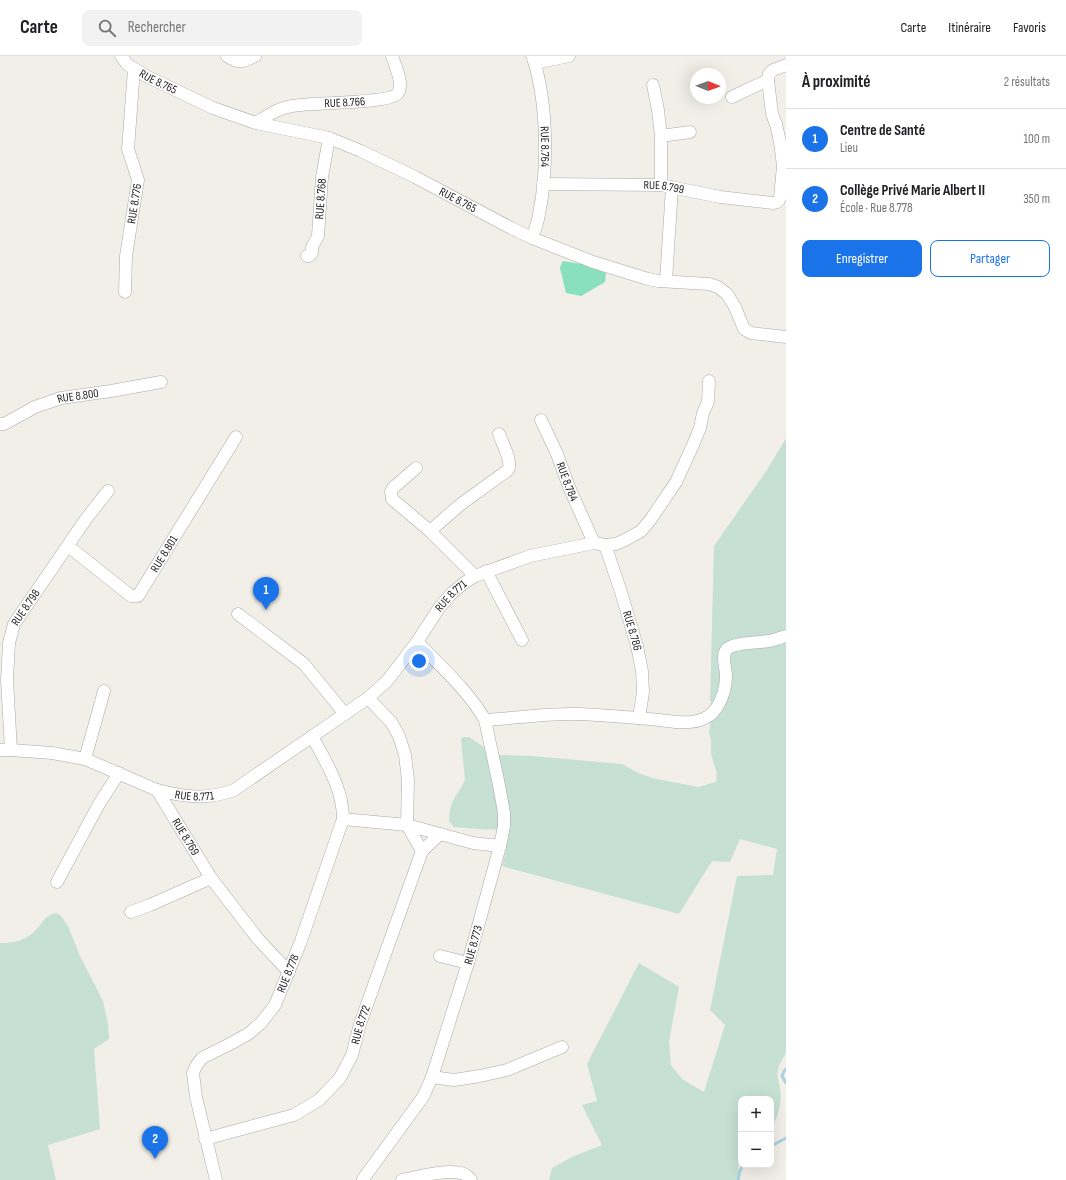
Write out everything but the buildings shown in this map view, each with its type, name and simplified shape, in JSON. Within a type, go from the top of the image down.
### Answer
[{"type":"street","name":"RUE 8.765","points":[[121,56],[128,65],[148,77],[213,108],[256,124],[329,138],[415,176],[532,238],[593,262],[629,274],[658,281],[709,284],[718,287],[726,294],[735,307],[744,329],[751,332],[786,337]]},
{"type":"street","points":[[227,56],[232,60],[240,62],[255,56]]},
{"type":"street","name":"RUE 8.766","points":[[256,124],[276,111],[292,106],[314,103],[362,101],[392,97],[398,93],[400,83],[392,56]]},
{"type":"street","points":[[534,60],[569,56]]},
{"type":"street","name":"RUE 8.764","points":[[532,238],[539,214],[543,184],[545,120],[543,101],[534,60]]},
{"type":"street","points":[[732,97],[768,80],[769,74],[773,70],[786,65]]},
{"type":"street","name":"RUE 8.776","points":[[125,292],[126,256],[138,180],[128,148],[134,69]]},
{"type":"street","name":"RUE 8.799","points":[[543,184],[667,186],[720,197],[773,204],[779,201],[780,198],[783,166],[780,142],[772,114],[768,80]]},
{"type":"street","points":[[653,85],[662,136],[667,186],[666,281]]},
{"type":"street","points":[[662,136],[690,132]]},
{"type":"street","name":"RUE 8.768","points":[[307,256],[312,253],[312,247],[318,236],[322,176],[329,138]]},
{"type":"street","name":"RUE 8.771","points":[[157,790],[193,797],[222,794],[234,790],[368,698],[387,681],[417,642],[439,608],[452,592],[480,574],[530,556],[600,544],[616,544],[641,530],[651,519],[676,482],[693,445],[708,402],[709,381]]},
{"type":"street","name":"RUE 8.800","points":[[0,424],[4,424],[35,407],[60,398],[161,382]]},
{"type":"street","name":"RUE 8.784","points":[[541,420],[557,454],[569,487],[600,544]]},
{"type":"street","points":[[430,531],[461,504],[508,470],[510,467],[509,462],[499,434]]},
{"type":"street","name":"RUE 8.801","points":[[68,546],[131,596],[138,596],[236,437]]},
{"type":"street","points":[[416,468],[393,488],[391,492],[392,499],[480,574],[522,640]]},
{"type":"street","name":"RUE 8.798","points":[[6,750],[9,643],[14,624],[86,519],[108,491]]},
{"type":"street","name":"RUE 8.786","points":[[600,544],[621,592],[637,646],[642,671],[642,692],[639,718]]},
{"type":"street","points":[[238,614],[304,664],[345,714]]},
{"type":"street","points":[[417,642],[471,699],[485,720],[577,714],[614,715],[673,722],[692,722],[704,719],[712,713],[718,705],[723,693],[726,676],[724,653],[727,649],[737,644],[770,641],[786,636]]},
{"type":"street","points":[[85,759],[104,691]]},
{"type":"street","points":[[368,698],[391,722],[399,736],[405,755],[408,780],[407,825],[422,851]]},
{"type":"street","name":"RUE 8.773","points":[[362,1180],[423,1096],[432,1077],[468,963],[500,846],[504,826],[504,813],[485,720]]},
{"type":"street","name":"RUE 8.778","points":[[216,1180],[205,1139],[192,1073],[202,1058],[248,1034],[261,1023],[275,1006],[290,972],[343,819],[343,808],[339,789],[312,736]]},
{"type":"street","points":[[6,750],[52,753],[85,759],[157,790]]},
{"type":"street","points":[[57,882],[99,804],[120,773]]},
{"type":"street","name":"RUE 8.769","points":[[157,790],[211,878],[258,939],[290,972]]},
{"type":"street","points":[[343,819],[407,825],[473,843],[500,846]]},
{"type":"street","name":"RUE 8.772","points":[[205,1139],[294,1115],[319,1100],[340,1078],[352,1056],[360,1024],[422,851],[440,834]]},
{"type":"street","points":[[131,912],[211,878]]},
{"type":"street","points":[[440,956],[468,963]]},
{"type":"street","points":[[432,1077],[454,1080],[506,1070],[562,1047]]},
{"type":"street","points":[[402,1180],[456,1172],[465,1174],[471,1180]]},
{"type":"green space","points":[[564,261],[586,265],[606,273],[605,282],[581,296],[566,293],[560,268],[562,262]]},
{"type":"green space","points":[[786,438],[786,1053],[777,1072],[781,1093],[778,1114],[774,1123],[774,1096],[738,1096],[738,1168],[740,1180],[549,1180],[552,1168],[572,1157],[602,1145],[582,1105],[597,1101],[587,1064],[639,963],[679,987],[669,1041],[671,1065],[682,1079],[704,1092],[725,1025],[710,1010],[737,876],[773,875],[777,849],[740,839],[730,862],[712,861],[679,914],[502,866],[506,851],[504,830],[454,827],[449,821],[452,804],[465,780],[461,740],[463,737],[469,737],[490,751],[499,755],[532,756],[622,764],[638,773],[652,778],[698,787],[716,782],[717,774],[711,754],[709,732],[711,718],[716,714],[710,700],[714,546],[767,470]]},
{"type":"green space","points":[[55,913],[61,916],[68,926],[80,956],[103,1001],[108,1024],[109,1039],[94,1049],[100,1129],[48,1145],[56,1180],[0,1180],[0,943],[15,942],[28,937],[36,930],[45,918]]},
{"type":"waterway","points":[[786,1069],[782,1076],[786,1083]]},
{"type":"waterway","points":[[774,1144],[786,1138]]},
{"type":"waterway","points":[[738,1180],[742,1168]]},
{"type":"place","name":"Centre de Santé","points":[[266,610]]},
{"type":"place","name":"Collège Privé Marie Albert II","points":[[155,1159]]}]
